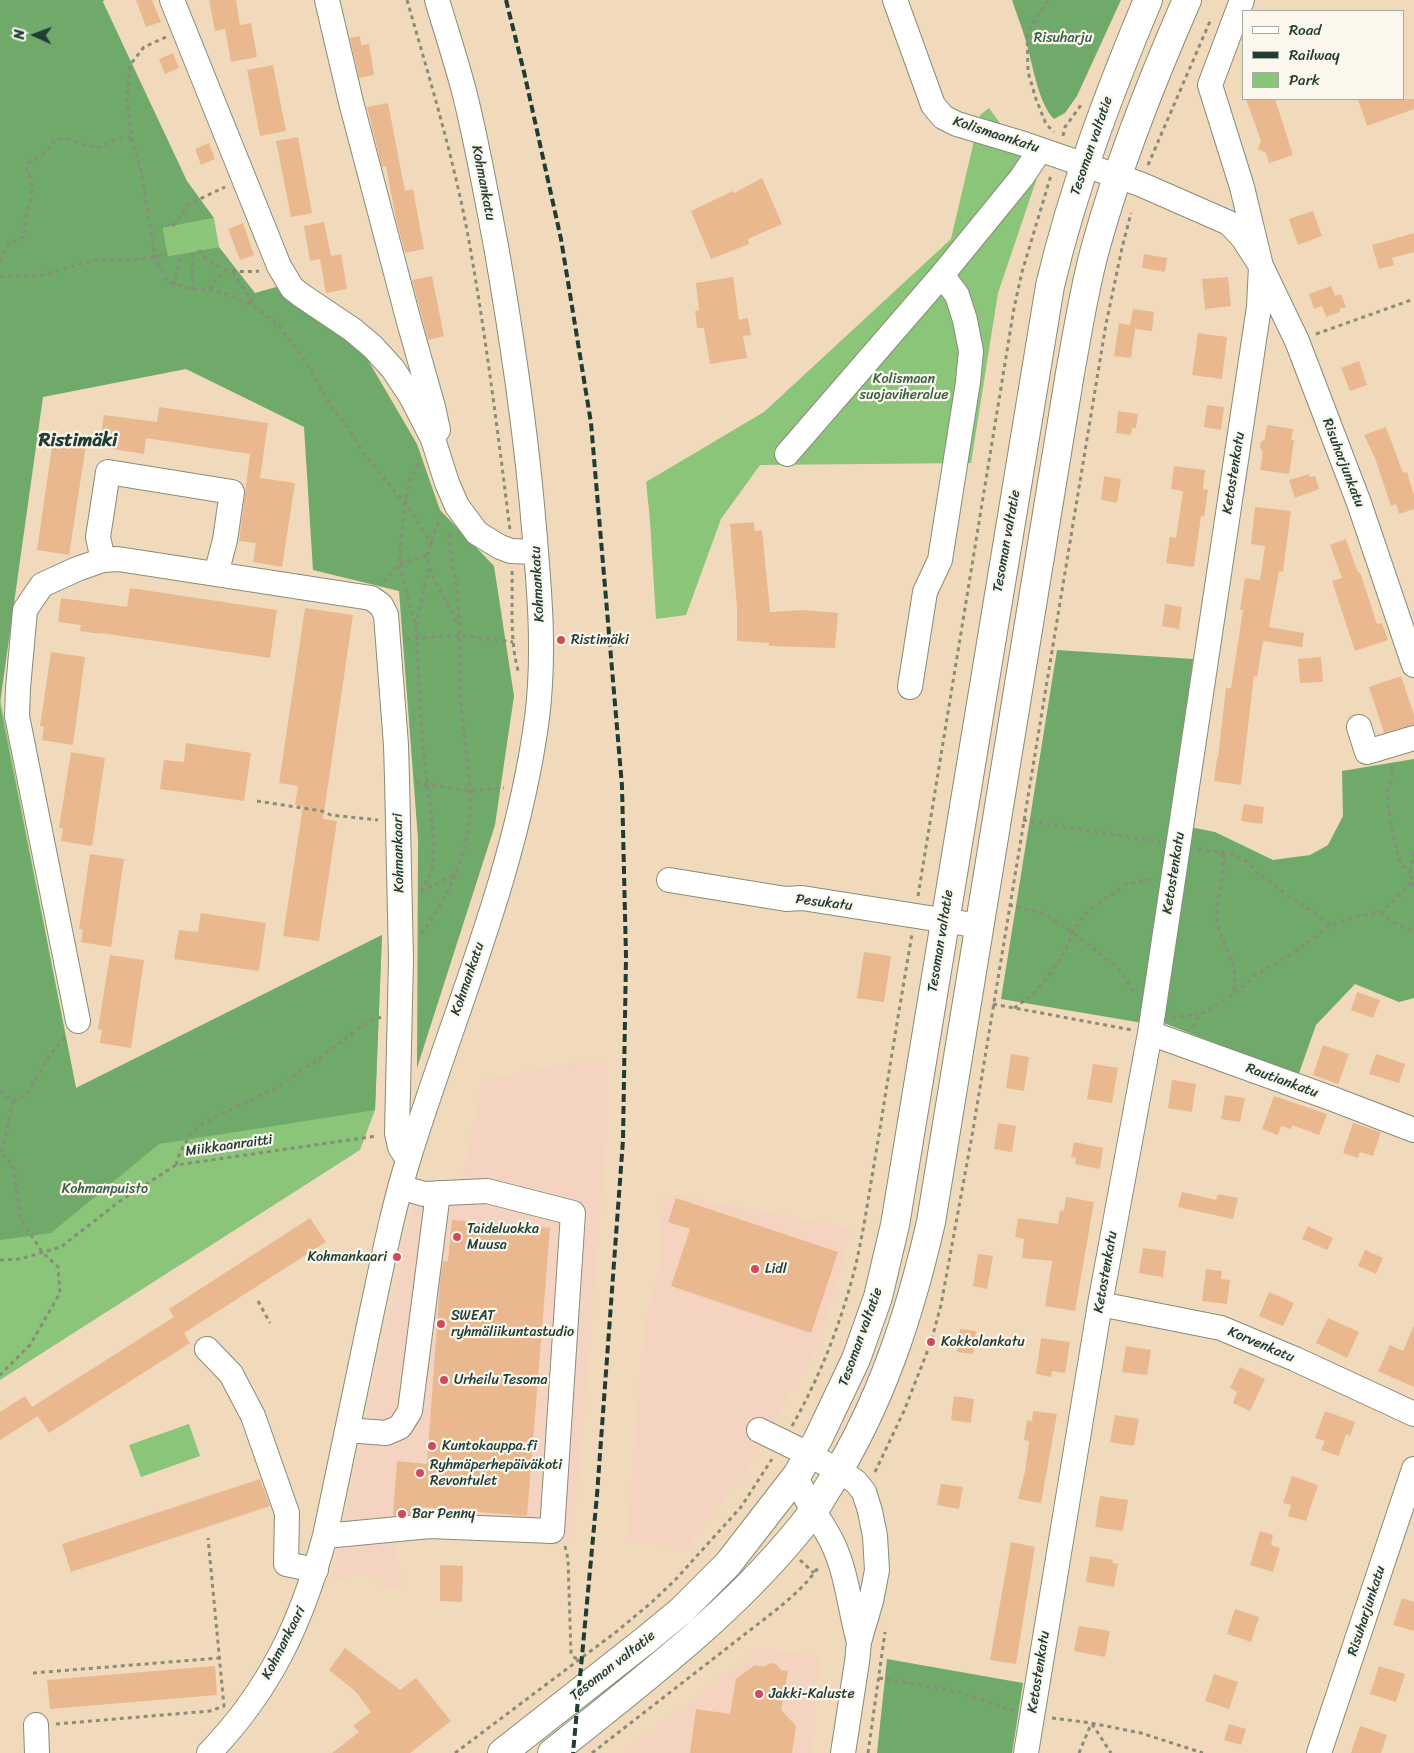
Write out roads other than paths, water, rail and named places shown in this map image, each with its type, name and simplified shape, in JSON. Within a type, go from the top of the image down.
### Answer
[{"type":"main road","name":"Tesoman valtatie","points":[[502,1753],[642,1644],[682,1610],[728,1564],[803,1465],[856,1359],[878,1296],[896,1216],[1050,286],[1060,241],[1084,164],[1148,0]]},
{"type":"main road","name":"Tesoman valtatie","points":[[552,1753],[649,1675],[751,1584],[813,1510],[838,1471],[875,1402],[890,1365],[918,1279],[931,1222],[1080,314],[1096,246],[1129,180],[1152,82],[1187,0]]},
{"type":"street","points":[[172,0],[279,266],[288,282],[296,292],[353,330],[394,369],[412,398],[435,446],[457,506],[477,533],[494,545],[511,551],[536,552]]},
{"type":"street","points":[[327,0],[368,169],[438,425],[435,446]]},
{"type":"street","name":"Kohmankatu","points":[[408,1159],[506,868],[530,761],[540,686],[541,639],[536,552],[524,421],[500,266],[484,184],[464,91],[438,0]]},
{"type":"street","name":"Kolismaankatu","points":[[895,0],[933,105],[938,113],[957,124],[1129,180],[1229,224],[1243,238],[1261,266]]},
{"type":"street","name":"Ketostenkatu","points":[[1026,1753],[1100,1304],[1150,1033],[1258,307],[1261,266],[1242,187],[1210,85],[1242,0]]},
{"type":"street","points":[[787,454],[942,275],[1022,177],[1040,150]]},
{"type":"street","name":"Risuharjunkatu","points":[[1261,266],[1297,341],[1359,503],[1414,665]]},
{"type":"street","points":[[910,687],[925,592],[940,560],[967,391],[971,351],[965,320],[957,295],[942,275]]},
{"type":"street","points":[[78,1022],[17,716],[25,610],[42,585],[77,569],[103,560],[98,536],[108,472],[232,492],[225,540],[216,574]]},
{"type":"street","name":"Kohmankaari","points":[[103,560],[118,559],[371,598],[381,605],[386,615],[396,745],[398,823],[410,896],[401,959],[397,1132],[400,1147],[408,1159],[384,1255],[325,1536],[316,1570],[295,1626],[273,1668],[239,1717],[208,1753]]},
{"type":"street","points":[[1359,727],[1368,752],[1414,738]]},
{"type":"street","name":"Pesukatu","points":[[669,880],[786,899],[802,898],[980,926]]},
{"type":"street","name":"Rautiankatu","points":[[1150,1033],[1414,1130]]},
{"type":"street","points":[[325,1536],[430,1526],[552,1531],[573,1213],[486,1191],[424,1194],[400,1187]]},
{"type":"street","points":[[347,1430],[386,1433],[400,1427],[410,1411],[438,1193]]},
{"type":"street","name":"Korvenkatu","points":[[1100,1304],[1221,1328],[1414,1414]]},
{"type":"street","points":[[207,1349],[231,1374],[253,1416],[287,1513],[286,1564],[316,1570]]},
{"type":"street","points":[[759,1430],[783,1442],[803,1465],[838,1471],[856,1482],[864,1492],[870,1511],[875,1536],[877,1570],[871,1601],[859,1642],[843,1753]]},
{"type":"street","points":[[803,1465],[800,1488],[824,1527],[838,1557],[859,1642]]},
{"type":"street","name":"Risuharjunkatu","points":[[1319,1753],[1414,1469]]},
{"type":"street","points":[[36,1725],[37,1753]]},
{"type":"railway","points":[[506,0],[561,239],[591,423],[622,786],[626,957],[623,1140],[597,1495],[573,1753]]},
{"type":"place","name":"Ristimäki","points":[[561,640]]},
{"type":"place","name":"Taideluokka Muusa","points":[[457,1237]]},
{"type":"place","name":"Kohmankaari","points":[[397,1257]]},
{"type":"place","name":"Lidl","points":[[755,1269]]},
{"type":"place","name":"SWEAT ryhmäliikuntastudio","points":[[441,1324]]},
{"type":"place","name":"Kokkolankatu","points":[[931,1342]]},
{"type":"place","name":"Urheilu Tesoma","points":[[444,1380]]},
{"type":"place","name":"Kuntokauppa.fi","points":[[432,1446]]},
{"type":"place","name":"Ryhmäperhepäiväkoti Revontulet","points":[[420,1473]]},
{"type":"place","name":"Bar Penny","points":[[402,1514]]},
{"type":"place","name":"Jakki-Kaluste","points":[[759,1694]]},
{"type":"district","name":"Ristimäki","points":[[78,441]]},
{"type":"park label","name":"Risuharju","points":[[1063,38]]},
{"type":"park label","name":"Kolismaan suojaviheralue","points":[[904,388]]},
{"type":"park label","name":"Kohmanpuisto","points":[[105,1189]]}]
